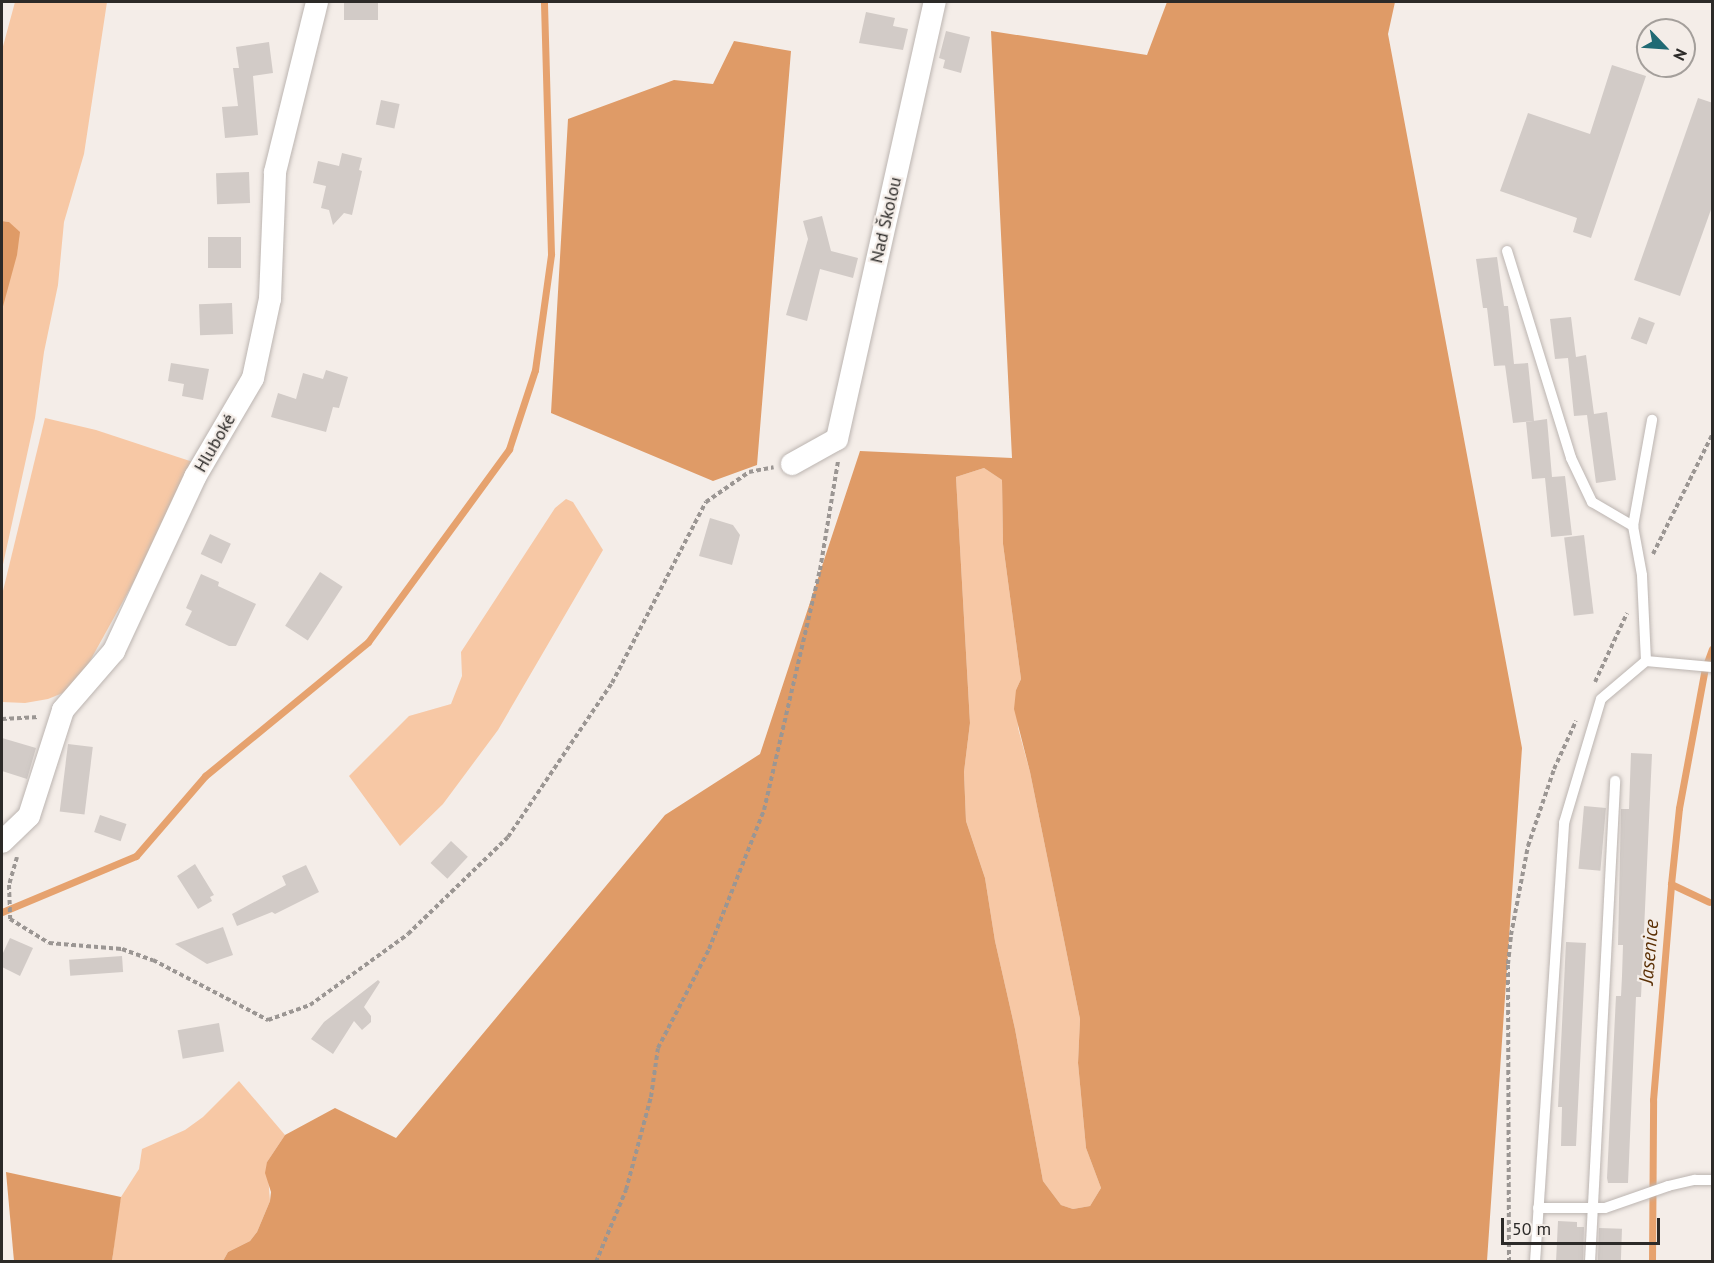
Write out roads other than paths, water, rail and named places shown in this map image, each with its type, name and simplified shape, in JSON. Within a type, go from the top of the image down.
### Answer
[{"type":"street","name":"Hluboké","points":[[2,842],[29,816],[63,710],[114,651],[195,477],[253,378],[270,299],[275,172],[317,2]]},
{"type":"street","name":"Nad Školou","points":[[792,464],[837,440],[935,2]]},
{"type":"lane","points":[[1507,251],[1571,458],[1592,502],[1632,526]]},
{"type":"lane","points":[[1646,661],[1642,575],[1632,526],[1652,420]]},
{"type":"lane","points":[[1535,1262],[1564,823],[1601,699],[1646,661],[1713,667]]},
{"type":"lane","points":[[1590,1262],[1615,781]]},
{"type":"lane","points":[[1538,1208],[1593,1209],[1637,1198],[1668,1186],[1695,1180],[1713,1180]]},
{"type":"waterway","points":[[2,912],[136,856],[205,776],[368,642],[509,449],[535,370],[551,254],[544,2]]},
{"type":"waterway","name":"Jasenice","points":[[1652,1262],[1653,1100],[1671,884],[1679,808],[1705,668],[1712,649]]},
{"type":"waterway","points":[[1671,884],[1709,902]]}]
